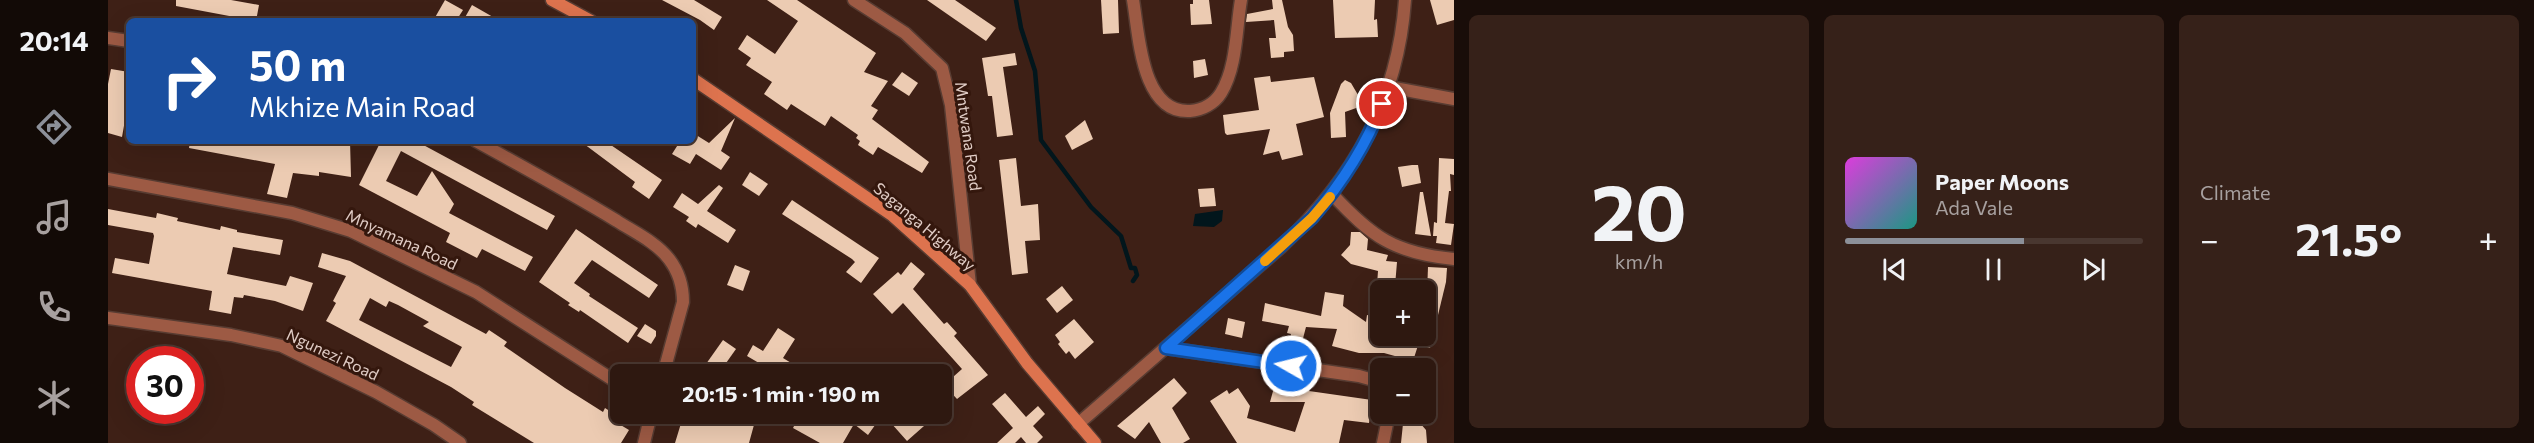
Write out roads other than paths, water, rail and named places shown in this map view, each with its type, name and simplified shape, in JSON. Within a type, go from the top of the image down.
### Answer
[{"type":"street","points":[[552,0],[585,18]]},
{"type":"street","name":"Mntwana Road","points":[[854,0],[905,33],[942,68],[953,115],[970,285]]},
{"type":"street","points":[[1133,0],[1142,58],[1150,84],[1166,105],[1180,111],[1208,106],[1220,95],[1230,68],[1241,0]]},
{"type":"street","points":[[1078,424],[1281,247],[1312,218],[1332,194],[1356,159],[1376,122],[1389,87],[1403,26],[1405,0]]},
{"type":"street","points":[[108,38],[126,41]]},
{"type":"street","name":"Saganga Highway","points":[[696,81],[892,215],[970,285],[1027,363],[1095,443]]},
{"type":"street","points":[[1389,87],[1454,99]]},
{"type":"street","points":[[481,144],[602,212],[652,243],[668,257],[677,272],[683,290],[666,364]]},
{"type":"street","name":"Mnyamana Road","points":[[108,179],[292,213],[351,231],[476,292],[610,378]]},
{"type":"street","points":[[1332,194],[1356,219],[1395,246],[1414,253],[1454,259]]},
{"type":"street","name":"Ngunezi Road","points":[[108,318],[231,335],[282,346],[376,392],[434,425],[460,443]]},
{"type":"street","points":[[1166,348],[1370,379]]},
{"type":"street","points":[[644,443],[649,424]]},
{"type":"street","points":[[1383,443],[1387,424]]},
{"type":"water","points":[[1223,210],[1222,221],[1214,227],[1193,226],[1195,214]]},
{"type":"waterway","points":[[1016,0],[1021,28],[1035,71],[1041,140],[1091,207],[1121,236],[1131,268],[1135,268],[1137,275],[1133,281]]}]
